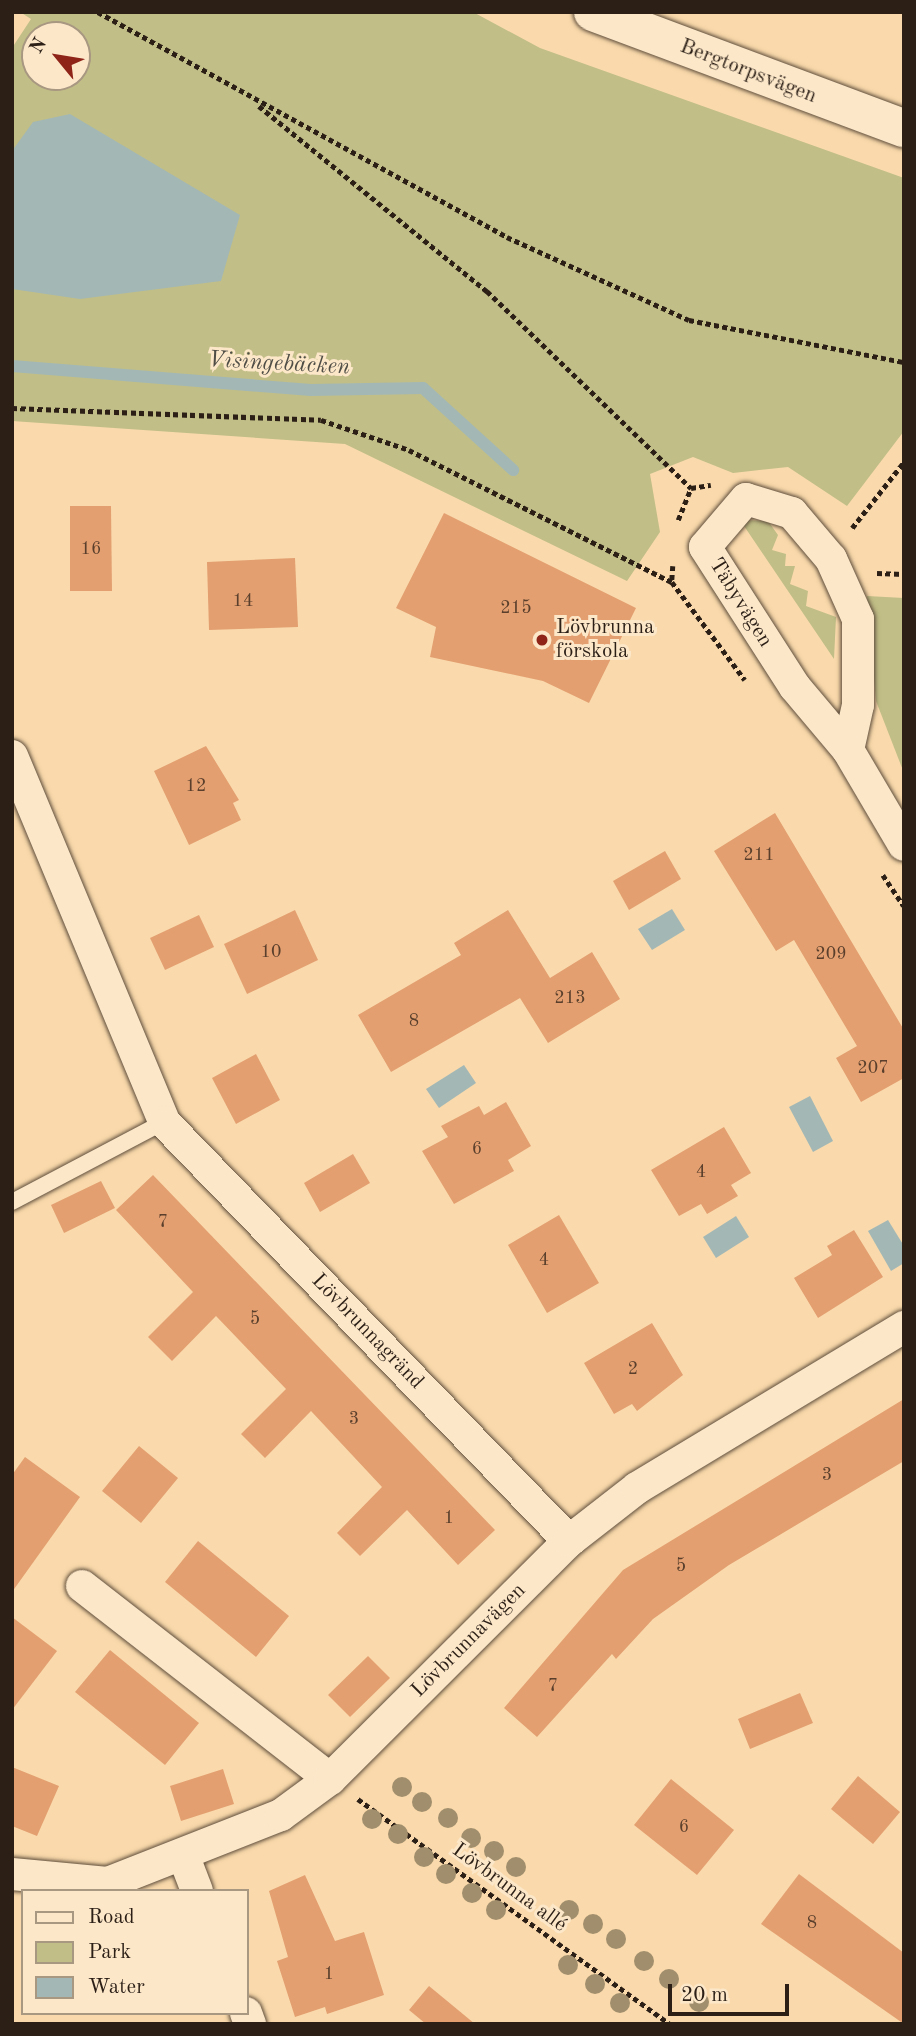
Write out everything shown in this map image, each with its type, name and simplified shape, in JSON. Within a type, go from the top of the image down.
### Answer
[{"type":"main road","name":"Bergtorpsvägen","points":[[593,12],[904,128]]},
{"type":"street","name":"Täbyvägen","points":[[848,750],[858,705],[858,619],[831,559],[792,513],[746,499],[705,547],[795,687],[848,750],[904,845]]},
{"type":"street","name":"Lövbrunnagränd","points":[[12,756],[164,1122],[569,1541]]},
{"type":"street","name":"Lövbrunnavägen","points":[[12,1874],[108,1883],[184,1857],[281,1815],[330,1779],[569,1541],[637,1488],[904,1327]]},
{"type":"street","points":[[82,1586],[330,1779]]},
{"type":"street","points":[[184,1857],[196,1889]]},
{"type":"lane","points":[[12,1202],[164,1122]]},
{"type":"path","points":[[98,12],[250,99],[506,237],[689,320],[904,362]]},
{"type":"path","points":[[250,99],[487,291],[691,488]]},
{"type":"path","points":[[12,408],[321,419],[409,450],[672,582]]},
{"type":"path","points":[[844,538],[904,462]]},
{"type":"path","points":[[870,572],[904,574]]},
{"type":"path","name":"Lövbrunna allé","points":[[330,1779],[670,2024]]},
{"type":"green space","points":[[20,12],[473,12],[540,48],[904,178],[904,431],[847,506],[788,467],[733,473],[693,457],[650,474],[660,532],[627,581],[345,444],[12,421],[12,48],[21,34],[21,91],[91,91],[91,21],[30,21],[31,19]]},
{"type":"green space","points":[[740,520],[768,521],[778,535],[772,550],[786,554],[785,566],[795,566],[790,584],[808,591],[806,606],[836,617],[834,659]]},
{"type":"green space","points":[[867,596],[904,598],[904,773],[876,701]]},
{"type":"water","points":[[70,114],[240,215],[221,281],[80,299],[12,289],[12,151],[33,122]]},
{"type":"water","points":[[672,909],[685,930],[652,950],[638,929]]},
{"type":"water","points":[[464,1065],[476,1083],[439,1108],[426,1089]]},
{"type":"water","points":[[810,1096],[833,1141],[813,1152],[789,1107]]},
{"type":"water","points":[[736,1216],[749,1237],[716,1258],[703,1237]]},
{"type":"water","points":[[888,1220],[904,1246],[904,1263],[891,1271],[868,1231]]},
{"type":"building","points":[[70,506],[111,506],[112,591],[70,591]]},
{"type":"building","points":[[444,513],[636,608],[589,703],[543,681],[430,657],[436,627],[396,608]]},
{"type":"building","points":[[295,558],[298,627],[209,630],[207,562]]},
{"type":"building","points":[[206,746],[239,800],[233,803],[241,820],[189,845],[154,771]]},
{"type":"building","points":[[775,813],[904,1030],[904,1078],[861,1102],[836,1058],[857,1046],[794,940],[776,951],[714,851]]},
{"type":"building","points":[[665,851],[681,879],[629,910],[613,881]]},
{"type":"building","points":[[295,910],[318,960],[247,994],[224,944]]},
{"type":"building","points":[[508,910],[550,978],[592,952],[620,999],[548,1043],[520,998],[391,1072],[358,1015],[461,955],[454,943]]},
{"type":"building","points":[[199,915],[214,947],[165,970],[150,938]]},
{"type":"building","points":[[256,1054],[280,1100],[236,1124],[212,1078]]},
{"type":"building","points":[[506,1102],[531,1146],[508,1160],[514,1171],[454,1204],[422,1151],[448,1137],[441,1126],[479,1106],[484,1115]]},
{"type":"building","points":[[724,1127],[751,1173],[731,1185],[738,1196],[707,1214],[701,1204],[679,1216],[651,1170]]},
{"type":"building","points":[[353,1154],[370,1183],[320,1212],[304,1183]]},
{"type":"building","points":[[153,1175],[495,1530],[458,1565],[407,1510],[360,1556],[337,1533],[382,1487],[311,1411],[265,1458],[241,1434],[286,1389],[216,1316],[172,1361],[148,1337],[193,1292],[116,1210]]},
{"type":"building","points":[[101,1181],[115,1208],[64,1233],[51,1205]]},
{"type":"building","points":[[559,1215],[599,1283],[547,1313],[508,1245]]},
{"type":"building","points":[[854,1230],[883,1277],[818,1318],[794,1278],[832,1255],[827,1246]]},
{"type":"building","points":[[652,1323],[683,1375],[637,1411],[632,1404],[614,1414],[584,1363]]},
{"type":"building","points":[[904,1399],[904,1461],[729,1565],[653,1619],[616,1659],[612,1654],[537,1737],[504,1708],[623,1570]]},
{"type":"building","points":[[139,1446],[178,1478],[141,1523],[102,1491]]},
{"type":"building","points":[[25,1457],[80,1497],[12,1592],[12,1475]]},
{"type":"building","points":[[198,1541],[289,1616],[256,1657],[165,1582]]},
{"type":"building","points":[[12,1617],[57,1651],[12,1710]]},
{"type":"building","points":[[110,1650],[199,1723],[165,1765],[75,1692]]},
{"type":"building","points":[[368,1656],[390,1678],[350,1717],[328,1695]]},
{"type":"building","points":[[800,1693],[813,1723],[750,1749],[738,1719]]},
{"type":"building","points":[[12,1767],[59,1786],[37,1836],[12,1826]]},
{"type":"building","points":[[223,1769],[234,1804],[181,1821],[170,1786]]},
{"type":"building","points":[[858,1776],[900,1812],[873,1844],[831,1809]]},
{"type":"building","points":[[671,1779],[734,1830],[697,1875],[634,1825]]},
{"type":"building","points":[[799,1874],[904,1953],[904,2024],[761,1924]]},
{"type":"building","points":[[305,1875],[335,1941],[364,1932],[384,1995],[327,2014],[325,2007],[295,2017],[277,1961],[288,1957],[269,1891]]},
{"type":"building","points":[[429,1986],[475,2024],[426,2024],[409,2010]]},
{"type":"waterway","name":"Visingebäcken","points":[[12,366],[311,390],[423,388],[513,470]]},
{"type":"place","name":"Lövbrunna förskola","points":[[542,640]]}]
